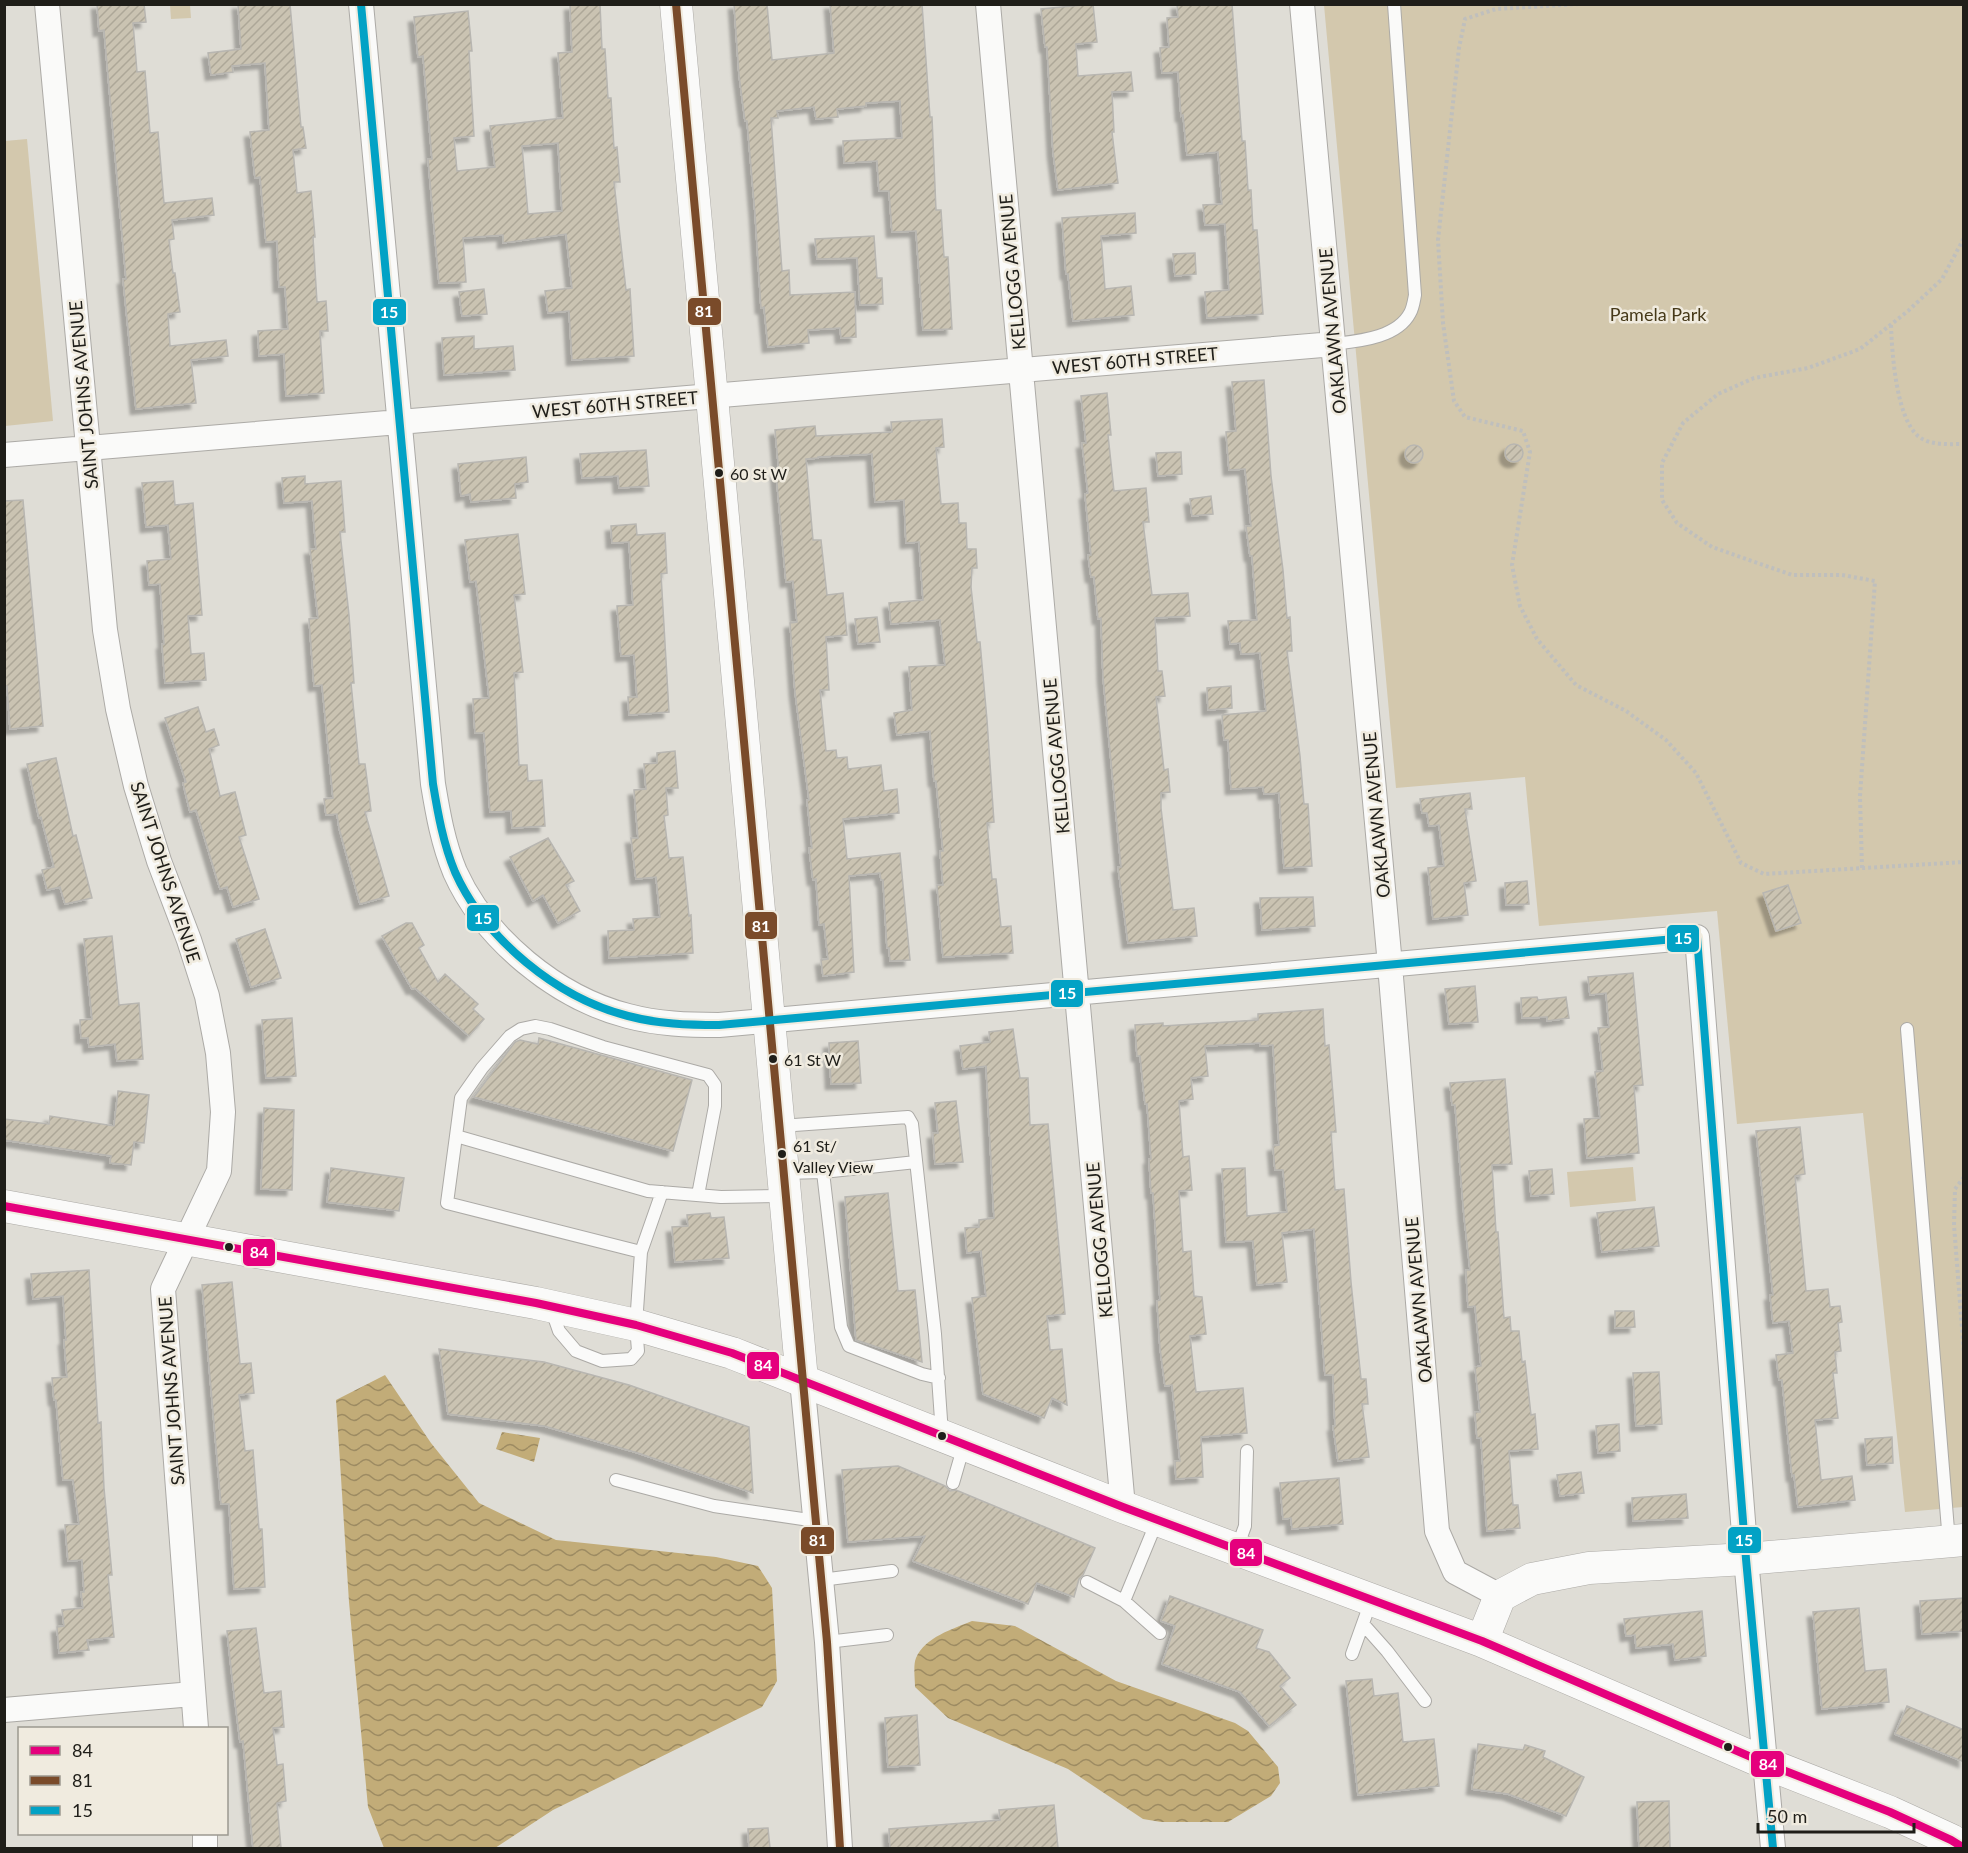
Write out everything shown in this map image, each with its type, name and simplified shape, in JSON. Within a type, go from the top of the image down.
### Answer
[{"type":"street","name":"SAINT JOHNS AVENUE","points":[[47,4],[105,630],[118,709],[139,796],[159,861],[189,940],[207,996],[218,1053],[223,1112],[219,1171],[163,1289],[196,1727]]},
{"type":"street","points":[[361,4],[433,784],[440,829],[456,873],[480,913],[509,947],[543,977],[583,1000],[628,1016],[672,1024],[719,1025],[1697,937],[1746,1559],[1773,1848]]},
{"type":"street","points":[[676,4],[827,1642],[840,1848]]},
{"type":"street","name":"KELLOGG AVENUE","points":[[988,4],[1124,1507]]},
{"type":"street","name":"OAKLAWN AVENUE","points":[[1302,4],[1390,964],[1437,1531],[1455,1572],[1500,1596]]},
{"type":"street","name":"WEST 60TH STREET","points":[[4,455],[1334,344]]},
{"type":"street","points":[[4,1206],[550,1306],[636,1325],[732,1353],[1157,1520],[1237,1549],[1367,1612],[1482,1641],[1766,1763],[1890,1812],[1964,1848]]},
{"type":"street","points":[[1482,1641],[1500,1596],[1532,1579],[1589,1568],[1746,1559],[1956,1541]]},
{"type":"street","points":[[4,1710],[193,1694]]},
{"type":"lane","points":[[1334,344],[1364,340],[1399,326],[1410,314],[1415,295],[1394,4]]},
{"type":"lane","points":[[641,1252],[447,1203],[461,1098],[482,1068],[510,1036],[521,1029],[535,1026],[708,1075],[715,1085],[715,1106],[698,1196]]},
{"type":"lane","points":[[1907,1029],[1956,1541]]},
{"type":"lane","points":[[779,1126],[908,1117],[912,1124],[939,1378],[953,1440],[953,1483]]},
{"type":"lane","points":[[456,1136],[648,1191],[698,1196],[721,1197],[784,1184],[823,1172],[916,1162]]},
{"type":"lane","points":[[823,1172],[841,1328],[849,1346],[922,1374],[939,1378]]},
{"type":"lane","points":[[550,1306],[559,1331],[576,1351],[602,1360],[631,1359],[638,1352],[636,1325],[641,1252],[663,1192]]},
{"type":"lane","points":[[1237,1549],[1245,1526],[1247,1451]]},
{"type":"lane","points":[[616,1480],[714,1506],[816,1521]]},
{"type":"lane","points":[[1124,1601],[1157,1520]]},
{"type":"lane","points":[[821,1580],[892,1571]]},
{"type":"lane","points":[[1088,1582],[1124,1601],[1160,1633]]},
{"type":"lane","points":[[1352,1654],[1367,1612]]},
{"type":"lane","points":[[1367,1612],[1387,1651],[1425,1701]]},
{"type":"lane","points":[[827,1642],[887,1635]]},
{"type":"path","points":[[1579,4],[1496,9],[1465,19],[1459,48],[1438,240],[1443,323],[1454,401],[1465,417],[1523,431],[1530,452],[1512,566],[1520,606],[1537,639],[1576,685],[1626,711],[1666,740],[1696,773],[1741,863],[1764,874],[1964,862]]},
{"type":"path","points":[[1862,868],[1860,796],[1875,581],[1842,575],[1792,575],[1712,547],[1677,523],[1662,500],[1662,463],[1683,423],[1718,394],[1754,378],[1808,368],[1860,349],[1908,312],[1942,279],[1964,238]]},
{"type":"path","points":[[1891,324],[1892,362],[1906,418],[1918,436],[1931,442],[1964,444]]},
{"type":"path","points":[[1964,1177],[1955,1189],[1954,1225],[1964,1354]]},
{"type":"green space","points":[[170,5],[190,5],[191,18],[171,19]]},
{"type":"green space","name":"Pamela Park","points":[[1324,5],[1963,5],[1963,1507],[1905,1512],[1863,1113],[1737,1124],[1717,911],[1539,926],[1525,777],[1396,788]]},
{"type":"green space","points":[[27,139],[53,421],[5,426],[5,141]]},
{"type":"green space","points":[[1633,1167],[1636,1201],[1570,1207],[1567,1172]]},
{"type":"water","points":[[385,1375],[431,1443],[479,1503],[556,1540],[716,1557],[758,1566],[772,1588],[777,1681],[762,1707],[553,1810],[495,1848],[384,1848],[368,1807],[349,1602],[336,1400]]},
{"type":"water","points":[[502,1432],[540,1438],[534,1462],[496,1449]]},
{"type":"water","points":[[972,1621],[1015,1626],[1116,1681],[1235,1723],[1248,1731],[1278,1767],[1280,1783],[1271,1796],[1228,1822],[1161,1822],[1143,1819],[1068,1769],[948,1718],[915,1687],[915,1661],[920,1651],[933,1639]]},
{"type":"building","points":[[97,4],[144,4],[146,22],[133,23],[137,72],[145,71],[150,133],[158,132],[164,203],[212,198],[214,215],[172,220],[174,239],[169,240],[180,312],[168,314],[170,346],[226,340],[228,356],[191,360],[196,403],[136,409],[123,279],[126,279],[104,30],[99,31]]},
{"type":"building","points":[[238,4],[290,4],[301,127],[303,127],[306,148],[293,150],[297,193],[311,191],[317,302],[326,301],[328,331],[320,331],[324,393],[286,396],[284,354],[259,356],[258,331],[288,329],[285,287],[279,287],[277,241],[266,242],[260,177],[255,178],[250,132],[269,130],[265,63],[232,66],[233,72],[211,75],[208,53],[241,49]]},
{"type":"building","points":[[600,4],[602,49],[605,49],[608,98],[611,98],[614,148],[617,147],[620,182],[614,182],[626,290],[630,289],[634,356],[572,360],[569,311],[548,313],[545,291],[572,288],[566,234],[503,243],[503,235],[463,238],[466,282],[439,283],[428,159],[432,159],[423,56],[418,57],[414,17],[468,11],[472,51],[469,51],[474,136],[454,138],[457,171],[495,167],[490,126],[563,118],[558,53],[572,52],[570,5]],"holes":[[[558,143],[562,211],[528,214],[522,146]]]},
{"type":"building","points":[[734,4],[767,4],[772,60],[834,53],[830,4],[922,4],[930,117],[932,117],[936,210],[941,210],[944,257],[948,257],[952,329],[923,330],[916,231],[892,232],[889,191],[879,191],[877,161],[844,163],[843,141],[902,138],[900,101],[866,103],[866,106],[837,109],[838,117],[816,119],[814,107],[777,111],[778,118],[771,118],[782,271],[789,270],[790,295],[855,292],[856,337],[841,338],[840,328],[808,330],[809,343],[768,347],[764,307],[761,308],[747,121],[745,121],[739,75]]},
{"type":"building","points":[[1093,4],[1097,42],[1076,44],[1078,76],[1131,72],[1133,91],[1112,92],[1114,132],[1112,132],[1118,183],[1058,190],[1053,152],[1047,47],[1045,47],[1041,9]]},
{"type":"building","points":[[1177,4],[1232,4],[1242,141],[1245,141],[1253,230],[1257,230],[1263,314],[1207,318],[1205,292],[1229,290],[1225,224],[1205,225],[1203,205],[1222,204],[1218,152],[1187,155],[1178,72],[1162,73],[1160,48],[1169,47],[1167,18],[1178,17]]},
{"type":"building","points":[[1135,213],[1136,233],[1101,236],[1105,289],[1131,286],[1134,315],[1073,321],[1068,274],[1066,274],[1062,218]]},
{"type":"building","points":[[874,236],[877,278],[882,278],[883,304],[860,305],[857,258],[817,259],[815,239]]},
{"type":"building","points":[[1195,253],[1196,274],[1175,276],[1173,254]]},
{"type":"building","points":[[484,289],[487,314],[462,316],[459,292]]},
{"type":"building","points":[[474,336],[474,349],[513,346],[515,370],[444,375],[442,338]]},
{"type":"building","points":[[1264,380],[1271,476],[1287,618],[1290,617],[1292,651],[1287,651],[1304,804],[1308,804],[1312,866],[1284,868],[1279,793],[1264,794],[1263,787],[1231,789],[1228,740],[1224,740],[1222,715],[1266,711],[1260,653],[1241,654],[1240,643],[1230,644],[1228,621],[1257,620],[1252,556],[1250,556],[1246,526],[1251,526],[1245,469],[1229,470],[1226,432],[1236,431],[1232,382]]},
{"type":"building","points":[[1107,393],[1111,435],[1108,435],[1114,491],[1146,488],[1149,522],[1143,522],[1152,595],[1188,593],[1190,616],[1155,618],[1158,671],[1162,671],[1165,696],[1156,697],[1164,770],[1168,769],[1170,792],[1161,793],[1161,808],[1173,910],[1194,908],[1197,936],[1128,943],[1118,867],[1121,867],[1103,677],[1101,618],[1098,619],[1094,577],[1091,577],[1088,555],[1091,555],[1085,494],[1088,493],[1082,443],[1086,443],[1081,396]]},
{"type":"building","points":[[942,419],[944,447],[936,448],[941,504],[958,503],[959,523],[966,523],[967,549],[976,549],[977,568],[972,568],[971,587],[977,642],[980,642],[987,720],[994,822],[987,823],[992,879],[996,879],[1001,927],[1011,926],[1013,953],[943,957],[937,885],[943,885],[940,851],[943,851],[930,731],[897,735],[894,713],[912,710],[909,667],[945,665],[940,620],[891,624],[889,603],[923,600],[919,542],[906,543],[904,500],[875,502],[872,454],[818,457],[806,459],[813,540],[821,540],[827,595],[843,593],[847,635],[826,637],[829,690],[820,690],[826,751],[836,750],[837,758],[847,757],[848,769],[881,765],[884,791],[897,789],[899,813],[843,819],[847,859],[900,853],[910,960],[890,961],[889,948],[887,948],[883,880],[881,880],[880,873],[849,876],[854,972],[823,976],[821,960],[828,959],[824,924],[819,925],[816,879],[813,880],[809,848],[812,848],[807,800],[809,800],[795,692],[790,623],[797,622],[793,581],[786,582],[776,473],[779,473],[775,430],[815,426],[816,436],[892,432],[891,422]]},
{"type":"building","points":[[1514,444],[1520,447],[1523,453],[1520,459],[1514,462],[1508,459],[1505,453],[1508,447]]},
{"type":"building","points":[[1414,445],[1420,448],[1423,454],[1420,460],[1414,463],[1408,460],[1405,454],[1408,448]]},
{"type":"building","points":[[646,450],[649,486],[619,488],[618,476],[582,478],[580,454]]},
{"type":"building","points":[[1181,452],[1182,474],[1158,476],[1156,453]]},
{"type":"building","points":[[526,457],[528,482],[515,484],[516,498],[471,502],[470,494],[461,496],[458,464]]},
{"type":"building","points":[[305,476],[305,484],[341,481],[345,532],[340,532],[349,615],[354,683],[351,683],[359,764],[365,764],[371,811],[365,812],[389,896],[360,904],[337,814],[326,815],[324,799],[333,798],[322,685],[314,686],[309,619],[318,618],[310,549],[316,549],[312,501],[284,503],[282,478]]},
{"type":"building","points":[[173,481],[175,505],[193,503],[202,615],[188,616],[191,654],[204,653],[206,680],[165,683],[160,584],[149,585],[147,561],[171,559],[168,525],[146,527],[142,483]]},
{"type":"building","points":[[1211,496],[1213,514],[1192,516],[1190,499]]},
{"type":"building","points":[[23,500],[43,726],[10,729],[7,686],[4,686],[4,501]]},
{"type":"building","points":[[636,524],[637,535],[665,533],[667,573],[661,574],[669,712],[629,715],[628,697],[637,697],[634,655],[621,656],[617,606],[633,605],[629,542],[612,543],[611,526]]},
{"type":"building","points":[[518,534],[525,594],[514,595],[523,672],[514,673],[519,765],[527,765],[528,781],[542,780],[545,826],[512,828],[511,811],[490,812],[484,733],[475,733],[473,699],[489,698],[476,581],[470,582],[465,540]]},
{"type":"building","points":[[877,617],[880,642],[858,644],[855,619]]},
{"type":"building","points":[[1231,686],[1232,708],[1208,710],[1207,688]]},
{"type":"building","points":[[198,707],[206,732],[214,729],[219,745],[209,749],[220,796],[235,792],[246,835],[239,837],[259,899],[233,907],[227,887],[220,889],[196,810],[190,812],[183,783],[186,782],[165,718]]},
{"type":"building","points":[[675,751],[678,788],[666,788],[668,815],[664,816],[669,858],[683,857],[689,916],[691,915],[693,953],[609,958],[608,931],[634,930],[633,919],[660,917],[656,877],[636,879],[631,838],[638,838],[634,790],[646,789],[644,764],[657,763],[657,753]]},
{"type":"building","points":[[56,758],[73,836],[76,835],[92,898],[65,904],[60,887],[47,890],[42,870],[54,867],[41,817],[39,818],[27,764]]},
{"type":"building","points":[[1470,793],[1472,809],[1465,809],[1476,881],[1464,883],[1468,915],[1433,919],[1428,868],[1444,866],[1439,825],[1429,826],[1427,813],[1422,813],[1420,799]]},
{"type":"building","points":[[548,838],[574,881],[566,885],[580,911],[558,923],[543,895],[533,901],[510,857]]},
{"type":"building","points":[[1527,881],[1529,904],[1506,905],[1505,883]]},
{"type":"building","points":[[1788,885],[1801,923],[1776,931],[1763,893]]},
{"type":"building","points":[[1313,897],[1315,926],[1262,930],[1260,898]]},
{"type":"building","points":[[406,923],[412,923],[424,945],[419,948],[438,982],[445,974],[478,1004],[473,1009],[484,1019],[469,1036],[415,988],[412,989],[382,936]]},
{"type":"building","points":[[265,929],[281,978],[251,987],[236,939]]},
{"type":"building","points":[[112,936],[119,1005],[139,1003],[143,1059],[117,1061],[115,1044],[89,1047],[88,1038],[81,1038],[80,1020],[92,1019],[84,939]]},
{"type":"building","points":[[1633,973],[1643,1085],[1634,1086],[1639,1153],[1587,1158],[1584,1119],[1600,1118],[1595,1072],[1603,1071],[1598,1028],[1609,1027],[1606,993],[1590,995],[1588,977]]},
{"type":"building","points":[[1475,986],[1478,1022],[1449,1024],[1445,989]]},
{"type":"building","points":[[1537,997],[1538,1000],[1566,997],[1569,1018],[1547,1021],[1547,1017],[1522,1018],[1521,998]]},
{"type":"building","points":[[1323,1009],[1325,1046],[1329,1045],[1336,1132],[1331,1132],[1335,1190],[1344,1189],[1361,1379],[1366,1379],[1368,1404],[1362,1404],[1369,1457],[1338,1461],[1333,1426],[1335,1426],[1333,1375],[1325,1375],[1314,1229],[1282,1233],[1287,1282],[1257,1285],[1253,1241],[1226,1242],[1222,1169],[1245,1168],[1247,1216],[1287,1212],[1283,1170],[1275,1170],[1273,1146],[1279,1145],[1273,1045],[1260,1046],[1260,1043],[1205,1046],[1208,1076],[1191,1078],[1193,1099],[1179,1101],[1183,1157],[1189,1156],[1192,1190],[1179,1191],[1183,1252],[1191,1251],[1194,1296],[1202,1297],[1206,1334],[1190,1336],[1196,1392],[1243,1388],[1247,1433],[1201,1437],[1203,1477],[1176,1479],[1175,1461],[1180,1461],[1172,1385],[1165,1386],[1160,1348],[1157,1301],[1160,1300],[1153,1193],[1151,1193],[1147,1104],[1145,1104],[1140,1056],[1137,1056],[1135,1025],[1163,1023],[1163,1026],[1258,1020],[1258,1014]]},
{"type":"building","points":[[292,1018],[296,1076],[266,1078],[262,1020]]},
{"type":"building","points":[[1013,1029],[1020,1078],[1028,1078],[1030,1125],[1048,1124],[1065,1314],[1047,1316],[1050,1350],[1062,1349],[1067,1405],[1052,1398],[1044,1418],[983,1394],[972,1298],[986,1296],[981,1251],[967,1253],[965,1228],[979,1227],[979,1220],[994,1218],[986,1066],[963,1069],[960,1046],[990,1042],[989,1032]]},
{"type":"building","points":[[539,1038],[692,1080],[673,1151],[474,1097],[515,1042],[520,1040],[538,1044]]},
{"type":"building","points":[[858,1041],[861,1083],[831,1084],[829,1043]]},
{"type":"building","points":[[1505,1079],[1512,1164],[1492,1165],[1496,1232],[1498,1232],[1504,1318],[1510,1317],[1511,1331],[1519,1331],[1531,1415],[1535,1414],[1538,1449],[1509,1451],[1513,1505],[1518,1505],[1520,1528],[1487,1531],[1481,1438],[1477,1438],[1475,1412],[1480,1412],[1475,1367],[1481,1366],[1475,1306],[1468,1307],[1466,1270],[1470,1270],[1455,1105],[1452,1105],[1450,1083]]},
{"type":"building","points":[[118,1091],[149,1095],[144,1143],[134,1142],[131,1165],[110,1163],[111,1156],[4,1140],[4,1119],[49,1124],[50,1116],[114,1126]]},
{"type":"building","points":[[956,1101],[963,1162],[935,1164],[933,1133],[938,1133],[935,1103]]},
{"type":"building","points":[[264,1108],[294,1110],[292,1190],[261,1189]]},
{"type":"building","points":[[1800,1127],[1805,1174],[1795,1176],[1806,1291],[1828,1289],[1830,1307],[1840,1306],[1842,1322],[1838,1323],[1841,1351],[1835,1352],[1837,1373],[1833,1373],[1838,1418],[1815,1420],[1821,1480],[1852,1476],[1855,1500],[1798,1507],[1794,1475],[1792,1476],[1782,1380],[1779,1380],[1776,1355],[1793,1353],[1789,1321],[1773,1323],[1770,1295],[1773,1295],[1756,1131]]},
{"type":"building","points":[[331,1168],[404,1178],[399,1211],[327,1202]]},
{"type":"building","points":[[1552,1169],[1554,1194],[1531,1196],[1529,1171]]},
{"type":"building","points":[[888,1193],[898,1291],[915,1290],[922,1362],[856,1340],[845,1197]]},
{"type":"building","points":[[1654,1207],[1659,1246],[1602,1252],[1597,1213]]},
{"type":"building","points":[[710,1213],[711,1218],[724,1217],[729,1258],[675,1262],[672,1227],[688,1226],[687,1215]]},
{"type":"building","points":[[89,1270],[98,1423],[101,1422],[112,1575],[108,1575],[114,1637],[87,1640],[89,1650],[59,1653],[57,1627],[64,1626],[62,1610],[83,1608],[81,1592],[84,1592],[82,1560],[68,1561],[65,1525],[79,1524],[73,1480],[63,1480],[52,1378],[67,1377],[63,1296],[33,1299],[31,1274]]},
{"type":"building","points":[[232,1282],[240,1364],[251,1363],[254,1393],[239,1395],[245,1451],[253,1450],[259,1529],[262,1529],[265,1587],[234,1589],[229,1504],[221,1504],[202,1285]]},
{"type":"building","points":[[1615,1311],[1634,1311],[1635,1327],[1615,1328]]},
{"type":"building","points":[[439,1349],[544,1362],[629,1385],[749,1427],[753,1493],[638,1453],[544,1426],[448,1414]]},
{"type":"building","points":[[1659,1372],[1662,1424],[1636,1426],[1633,1373]]},
{"type":"building","points":[[1619,1424],[1620,1451],[1598,1453],[1596,1426]]},
{"type":"building","points":[[1892,1437],[1893,1463],[1867,1465],[1865,1439]]},
{"type":"building","points":[[898,1466],[945,1486],[950,1491],[956,1490],[1095,1548],[1079,1579],[1074,1597],[1037,1583],[1028,1604],[913,1561],[925,1536],[848,1542],[842,1470]]},
{"type":"building","points":[[1581,1472],[1584,1493],[1560,1496],[1557,1475]]},
{"type":"building","points":[[1339,1478],[1343,1524],[1292,1529],[1291,1518],[1283,1519],[1280,1483]]},
{"type":"building","points":[[1686,1494],[1688,1518],[1633,1521],[1632,1498]]},
{"type":"building","points":[[1170,1596],[1263,1630],[1256,1648],[1269,1652],[1290,1678],[1280,1686],[1296,1705],[1269,1726],[1240,1692],[1162,1664],[1175,1626],[1161,1621]]},
{"type":"building","points":[[1964,1598],[1964,1631],[1922,1634],[1920,1601]]},
{"type":"building","points":[[1859,1608],[1865,1671],[1886,1669],[1889,1702],[1822,1709],[1813,1612]]},
{"type":"building","points":[[1702,1611],[1706,1656],[1675,1660],[1673,1644],[1636,1648],[1635,1635],[1626,1636],[1624,1619]]},
{"type":"building","points":[[256,1628],[264,1693],[281,1691],[284,1727],[273,1728],[277,1765],[283,1764],[286,1801],[277,1803],[281,1848],[253,1848],[243,1741],[240,1742],[232,1677],[227,1631]]},
{"type":"building","points":[[1372,1679],[1374,1696],[1398,1693],[1403,1742],[1434,1739],[1439,1786],[1358,1795],[1346,1681]]},
{"type":"building","points":[[1907,1706],[1964,1730],[1964,1762],[1895,1734]]},
{"type":"building","points":[[917,1715],[920,1765],[888,1767],[885,1718]]},
{"type":"building","points":[[1478,1744],[1523,1750],[1525,1745],[1545,1751],[1543,1757],[1584,1777],[1566,1816],[1508,1794],[1472,1789]]},
{"type":"building","points":[[1669,1801],[1670,1848],[1639,1848],[1637,1802]]},
{"type":"building","points":[[1054,1805],[1058,1848],[890,1848],[889,1829],[1000,1820],[999,1810]]},
{"type":"building","points":[[768,1828],[770,1848],[749,1848],[748,1829]]},
{"type":"transit line","name":"15","points":[[361,4],[433,784],[439,817],[451,861],[468,897],[504,942],[550,980],[575,995],[628,1016],[673,1024],[719,1025],[1697,937],[1746,1559],[1773,1848]]},
{"type":"transit line","name":"81","points":[[676,4],[827,1642],[840,1848]]},
{"type":"transit line","name":"84","points":[[4,1206],[536,1303],[636,1325],[732,1353],[1123,1507],[1482,1641],[1765,1763],[1890,1812],[1964,1848]]},
{"type":"place","name":"60 St W","points":[[719,473]]},
{"type":"place","name":"61 St W","points":[[773,1059]]},
{"type":"place","name":"61 St/ Valley View","points":[[782,1154]]}]
